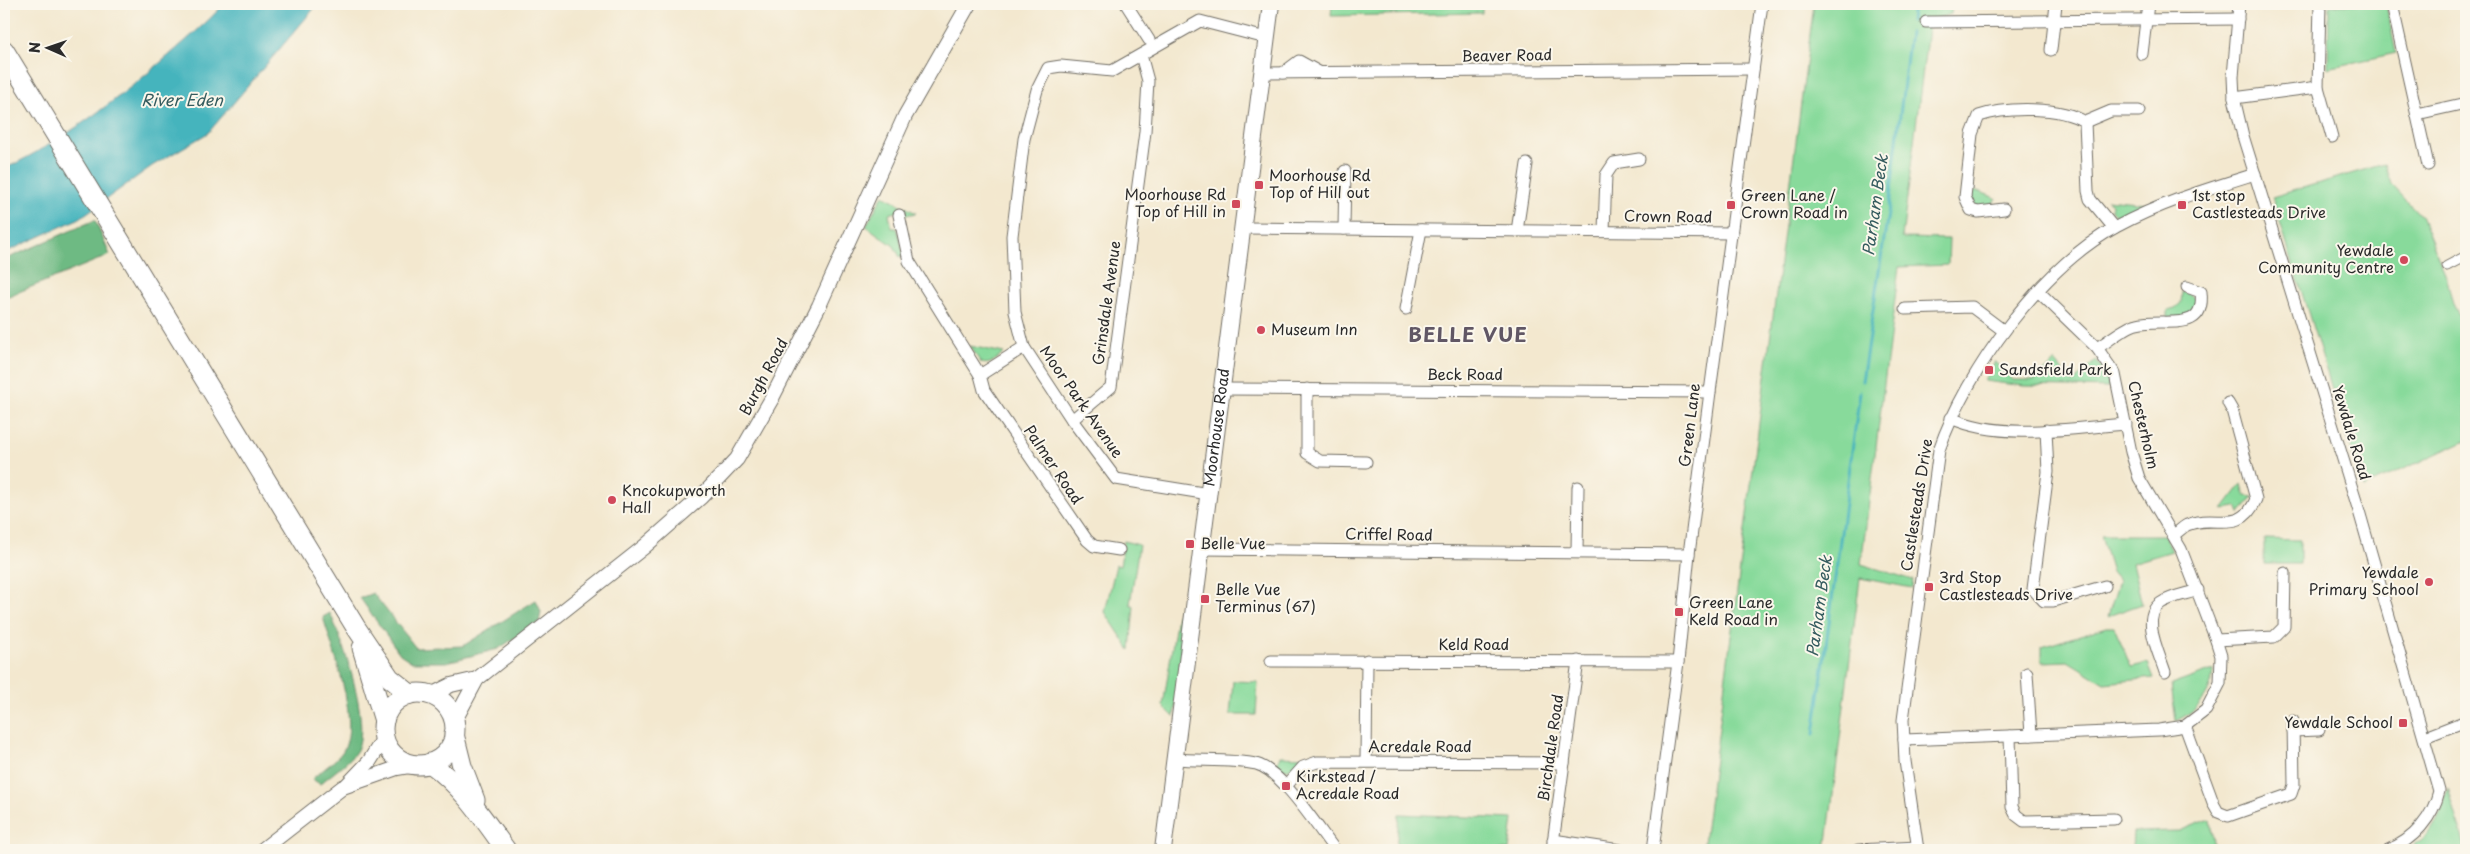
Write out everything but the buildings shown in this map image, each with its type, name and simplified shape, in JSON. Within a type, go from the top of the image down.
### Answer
[{"type":"highway","points":[[4,50],[355,626],[390,678],[410,694]]},
{"type":"highway","points":[[355,626],[384,730],[395,757],[423,764],[448,776],[506,850]]},
{"type":"highway","points":[[384,730],[393,704],[410,694],[430,695],[441,701],[449,710],[462,766],[482,817]]},
{"type":"highway","points":[[423,764],[446,752],[454,728]]},
{"type":"main road","name":"Moorhouse Road","points":[[1163,850],[1271,4]]},
{"type":"street","name":"Burgh Road","points":[[430,695],[451,685],[477,679],[644,547],[701,497],[737,459],[771,400],[818,306],[904,116],[969,4]]},
{"type":"street","points":[[1126,4],[1149,40]]},
{"type":"street","name":"Green Lane","points":[[1653,850],[1678,662],[1689,554],[1762,4]]},
{"type":"street","points":[[2050,50],[2056,4]]},
{"type":"street","points":[[2142,54],[2148,4]]},
{"type":"street","name":"Yewdale Road","points":[[2239,4],[2233,57],[2234,98],[2255,174],[2356,502],[2425,737],[2438,791],[2435,806],[2420,828],[2397,847],[2388,850]]},
{"type":"street","points":[[2320,4],[2318,87],[2332,137]]},
{"type":"street","points":[[2392,4],[2428,165]]},
{"type":"street","points":[[1926,22],[2238,19]]},
{"type":"street","name":"Moor Park Avenue","points":[[1209,494],[1116,478],[1072,420],[1024,347],[1015,312],[1012,236],[1024,139],[1037,90],[1048,68],[1061,66],[1112,71],[1200,21],[1266,38]]},
{"type":"street","name":"Grinsdale Avenue","points":[[1072,420],[1111,387],[1145,132],[1148,81],[1141,54]]},
{"type":"street","name":"Beaver Road","points":[[1263,73],[1283,74],[1299,61],[1321,73],[1753,69]]},
{"type":"street","points":[[2234,98],[2318,87]]},
{"type":"street","points":[[2417,114],[2466,103]]},
{"type":"street","points":[[2004,209],[1978,212],[1971,210],[1965,197],[1972,134],[1979,116],[1996,110],[2048,111],[2066,113],[2084,122],[2111,111],[2139,111]]},
{"type":"street","points":[[2084,122],[2090,199],[2114,228]]},
{"type":"street","name":"Crown Road","points":[[1604,231],[1606,175],[1614,163],[1639,159]]},
{"type":"street","points":[[1517,231],[1527,164]]},
{"type":"street","points":[[1344,229],[1345,171]]},
{"type":"street","name":"Castlesteads Drive","points":[[1918,849],[1909,792],[1904,740],[1905,702],[1934,478],[1939,450],[1951,418],[2004,331],[2038,290],[2074,257],[2114,228],[2170,201],[2255,174]]},
{"type":"street","name":"Palmer Road","points":[[899,215],[909,261],[980,375],[984,390],[1087,540],[1094,546],[1119,550]]},
{"type":"street","name":"Crown Road","points":[[1242,228],[1732,233]]},
{"type":"street","points":[[1406,309],[1421,230]]},
{"type":"street","points":[[2447,266],[2466,256]]},
{"type":"street","points":[[2097,348],[2136,324],[2190,321],[2197,315],[2202,304],[2201,292],[2187,287]]},
{"type":"street","name":"Chesterholm","points":[[1904,740],[2159,730],[2185,726],[2206,710],[2220,683],[2220,656],[2198,590],[2174,535],[2139,478],[2115,374],[2097,348],[2038,290]]},
{"type":"street","points":[[1905,309],[1972,307],[2004,331]]},
{"type":"street","points":[[980,375],[1024,347]]},
{"type":"street","name":"Beck Road","points":[[1221,389],[1710,392]]},
{"type":"street","points":[[1307,390],[1307,454],[1320,461],[1366,462]]},
{"type":"street","points":[[2174,535],[2187,525],[2239,520],[2251,511],[2256,499],[2232,410],[2228,403]]},
{"type":"street","points":[[1951,418],[1971,427],[1990,430],[2046,430],[2126,424]]},
{"type":"street","points":[[2046,430],[2048,472],[2033,589],[2044,601],[2053,601],[2105,586]]},
{"type":"street","points":[[1577,552],[1578,487]]},
{"type":"street","name":"Criffel Road","points":[[1202,549],[1689,554]]},
{"type":"street","points":[[2216,640],[2274,637],[2280,633],[2284,627],[2285,573]]},
{"type":"street","points":[[2165,672],[2151,623],[2153,610],[2162,602],[2198,590]]},
{"type":"street","points":[[1366,761],[1367,660]]},
{"type":"street","name":"Keld Road","points":[[1271,661],[1678,662]]},
{"type":"street","name":"Birchdale Road","points":[[1578,661],[1552,845],[1620,850]]},
{"type":"street","points":[[2028,673],[2031,735]]},
{"type":"street","name":"Burgh Road","points":[[454,728],[477,679]]},
{"type":"street","points":[[2425,737],[2466,721]]},
{"type":"street","points":[[2185,726],[2214,805],[2218,812],[2228,816],[2291,794],[2294,785],[2293,726],[2319,730]]},
{"type":"street","points":[[262,850],[346,786],[369,762],[384,730]]},
{"type":"street","points":[[2010,736],[2012,807],[2016,815],[2024,821],[2114,819]]},
{"type":"street","points":[[1176,759],[1256,764],[1270,770],[1286,786],[1335,850]]},
{"type":"street","name":"Acredale Road","points":[[1286,786],[1303,768],[1317,762],[1564,763]]},
{"type":"street","points":[[346,786],[397,768],[423,764]]},
{"type":"street","points":[[1858,850],[1918,849]]},
{"type":"green space","points":[[1332,4],[1482,4],[1482,13],[1331,16]]},
{"type":"green space","points":[[1814,4],[1952,4],[1951,14],[1929,21],[1902,238],[1949,239],[1948,265],[1899,267],[1861,564],[1913,580],[1912,588],[1860,578],[1826,850],[1703,850]]},
{"type":"green space","points":[[2341,4],[2386,4],[2396,53],[2328,68],[2329,6]]},
{"type":"green space","points":[[2384,164],[2391,184],[2421,216],[2447,279],[2453,304],[2466,329],[2466,440],[2363,488],[2272,197]]},
{"type":"green space","points":[[1972,189],[1996,198],[1993,203],[1979,207],[1973,204],[1970,196]]},
{"type":"green space","points":[[883,195],[916,213],[906,215],[904,210],[889,214],[892,228],[897,228],[904,255],[900,257],[894,246],[866,226]]},
{"type":"green space","points":[[2107,199],[2145,203],[2117,216],[2111,210],[2112,203]]},
{"type":"green space","points":[[95,220],[110,255],[4,298],[4,260]]},
{"type":"green space","points":[[2182,292],[2190,294],[2197,301],[2197,306],[2189,316],[2168,318],[2168,310],[2175,308],[2181,303]]},
{"type":"green space","points":[[970,346],[1004,353],[991,363],[985,364],[981,363]]},
{"type":"green space","points":[[1995,361],[2013,380],[2035,380],[2055,362],[2073,383],[2096,361],[2106,372],[2111,388],[2024,386],[1984,381]]},
{"type":"green space","points":[[2242,484],[2245,496],[2253,497],[2240,514],[2237,507],[2223,509]]},
{"type":"green space","points":[[2101,535],[2164,535],[2172,551],[2132,563],[2142,604],[2108,616],[2119,581],[2112,572]]},
{"type":"green space","points":[[2264,539],[2300,540],[2300,564],[2264,564]]},
{"type":"green space","points":[[1124,541],[1139,545],[1130,604],[1134,606],[1130,650],[1105,612],[1116,565],[1120,566]]},
{"type":"green space","points":[[373,593],[416,648],[463,646],[536,600],[541,612],[539,622],[498,649],[447,662],[412,662],[400,654],[360,598]]},
{"type":"green space","points":[[1178,610],[1182,610],[1186,617],[1174,717],[1163,706]]},
{"type":"green space","points":[[330,613],[348,661],[361,720],[357,750],[320,784],[312,779],[343,751],[348,738],[349,723],[343,685],[323,617]]},
{"type":"green space","points":[[2106,627],[2114,627],[2131,667],[2148,663],[2154,678],[2104,683],[2068,661],[2042,662],[2042,647]]},
{"type":"green space","points":[[2213,670],[2210,687],[2202,701],[2191,712],[2176,721],[2171,685]]},
{"type":"green space","points":[[1233,681],[1258,682],[1256,715],[1230,715]]},
{"type":"green space","points":[[1280,756],[1305,757],[1306,761],[1295,768],[1284,769],[1275,766]]},
{"type":"green space","points":[[2448,788],[2466,850],[2416,850],[2414,845],[2427,834],[2437,820]]},
{"type":"green space","points":[[1399,814],[1513,819],[1509,850],[1396,850]]},
{"type":"green space","points":[[2210,819],[2214,850],[2140,850],[2132,848],[2133,832],[2179,831]]},
{"type":"green space","points":[[2023,846],[2023,850],[1975,850],[1975,847]]},
{"type":"water","name":"River Eden","points":[[224,4],[318,4],[208,133],[152,166],[80,218],[4,253],[4,169],[69,132],[130,88],[204,24]]},
{"type":"waterway","name":"Parham Beck","points":[[1911,21],[1913,4]]},
{"type":"waterway","name":"Parham Beck","points":[[1862,381],[1889,207],[1910,32]]},
{"type":"waterway","name":"Parham Beck","points":[[1814,734],[1860,392]]},
{"type":"place","name":"Moorhouse Rd Top of Hill out","points":[[1259,185]]},
{"type":"place","name":"Moorhouse Rd Top of Hill in","points":[[1236,204]]},
{"type":"place","name":"Green Lane / Crown Road in","points":[[1731,205]]},
{"type":"place","name":"1st stop Castlesteads Drive","points":[[2182,205]]},
{"type":"place","name":"Yewdale Community Centre","points":[[2404,260]]},
{"type":"place","name":"Museum Inn","points":[[1261,330]]},
{"type":"place","name":"Sandsfield Park","points":[[1989,370]]},
{"type":"place","name":"Kncokupworth Hall","points":[[612,500]]},
{"type":"place","name":"Belle Vue","points":[[1190,544]]},
{"type":"place","name":"Yewdale Primary School","points":[[2429,582]]},
{"type":"place","name":"3rd Stop Castlesteads Drive","points":[[1929,587]]},
{"type":"place","name":"Belle Vue Terminus (67)","points":[[1205,599]]},
{"type":"place","name":"Green Lane Keld Road in","points":[[1679,612]]},
{"type":"place","name":"Yewdale School","points":[[2403,723]]},
{"type":"place","name":"Kirkstead / Acredale Road","points":[[1286,786]]},
{"type":"district","name":"BELLE VUE","points":[[1468,335]]}]
